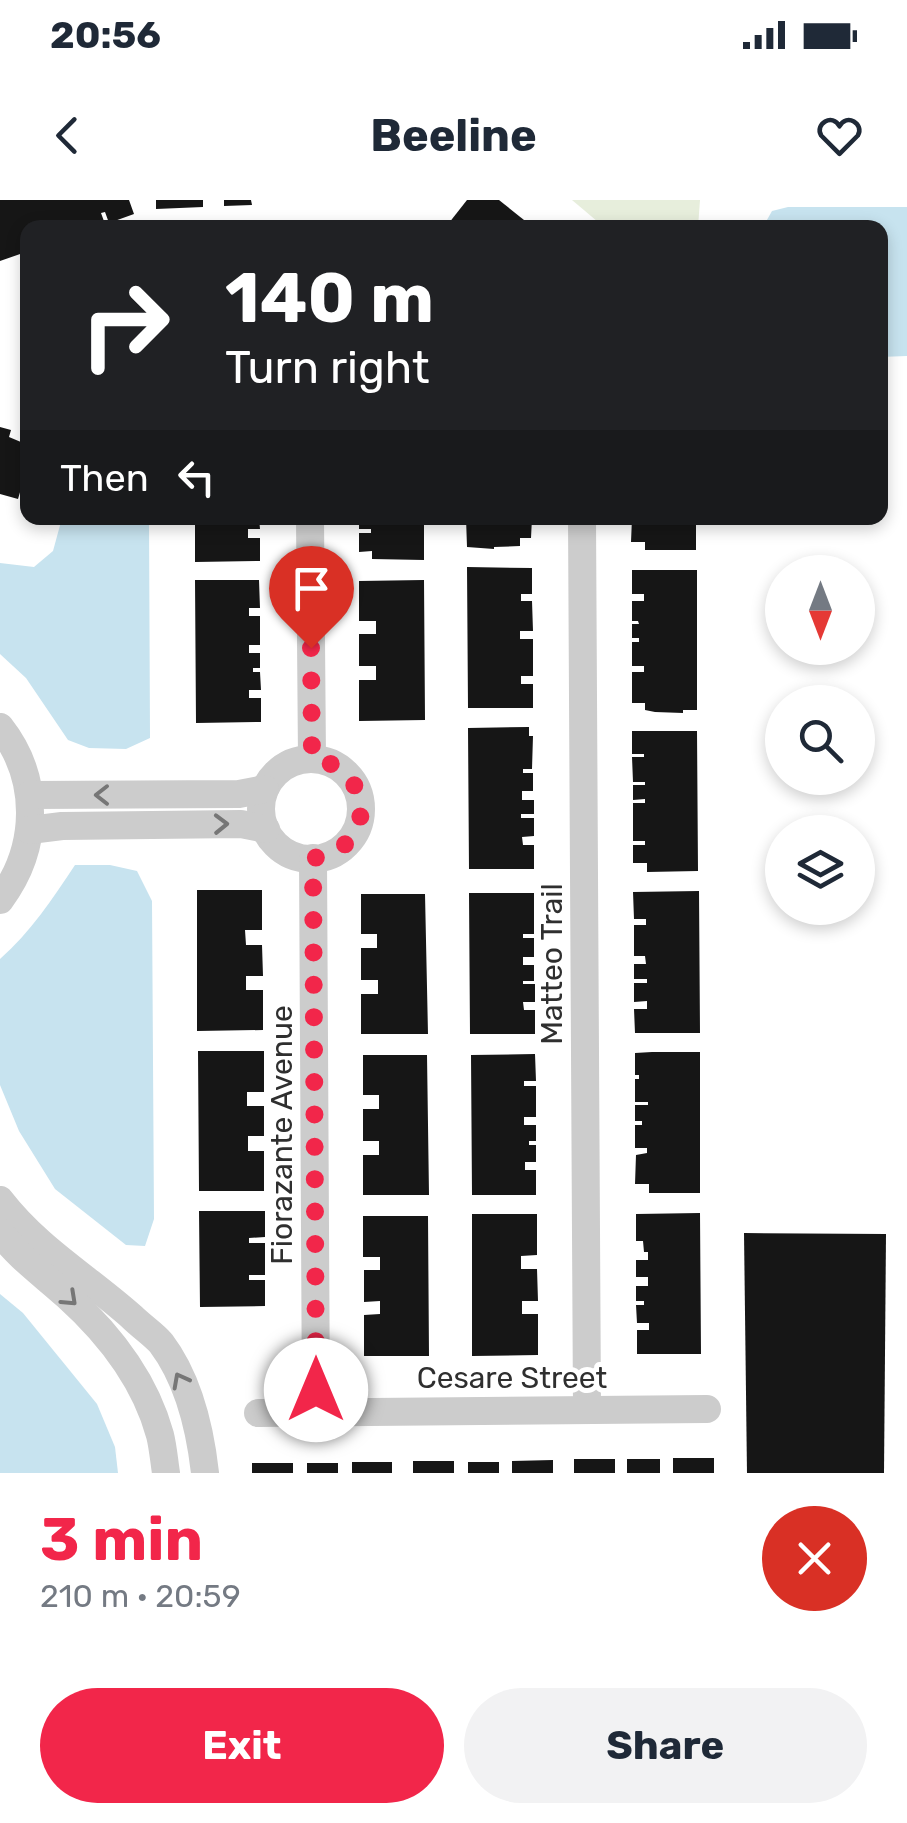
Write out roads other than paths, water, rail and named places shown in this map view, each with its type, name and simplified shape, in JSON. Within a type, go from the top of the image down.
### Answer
[{"type":"street","points":[[310,525],[312,758]]},
{"type":"street","name":"Matteo Trail","points":[[582,525],[587,1410]]},
{"type":"street","points":[[0,727],[21,762],[30,795],[30,830],[22,862],[0,900]]},
{"type":"street","points":[[312,758],[326,761],[349,776],[361,801],[361,815],[350,840],[339,850],[313,858],[298,856],[274,841],[262,816],[262,802],[273,776],[284,767],[312,758]]},
{"type":"street","points":[[30,795],[239,794],[266,789]]},
{"type":"street","points":[[175,794],[175,825]]},
{"type":"street","points":[[30,830],[62,826],[241,824],[266,828]]},
{"type":"street","name":"Fiorazante Avenue","points":[[313,858],[316,1412]]},
{"type":"street","points":[[0,1200],[50,1253],[160,1343],[187,1390],[206,1473]]},
{"type":"street","points":[[0,1232],[114,1344],[144,1392],[160,1435],[166,1473]]},
{"type":"street","name":"Cesare Street","points":[[258,1413],[706,1410]]},
{"type":"water","points":[[788,207],[907,207],[907,356],[888,357],[888,220],[767,220],[772,211]]},
{"type":"water","points":[[60,525],[149,525],[150,738],[126,749],[89,748],[68,740],[26,678],[0,654],[0,563],[34,567],[53,551]]},
{"type":"water","points":[[75,865],[110,865],[137,871],[152,901],[154,1219],[145,1246],[126,1245],[55,1189],[19,1131],[0,1085],[0,959],[31,927]]},
{"type":"water","points":[[0,1294],[23,1313],[97,1404],[115,1447],[118,1473],[0,1473]]}]
